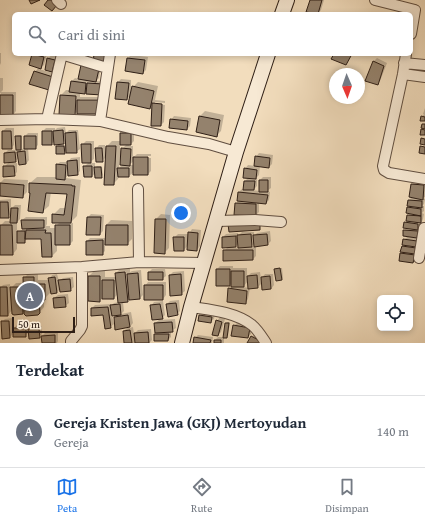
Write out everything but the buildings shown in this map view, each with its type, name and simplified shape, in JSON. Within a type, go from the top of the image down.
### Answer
[{"type":"street","points":[[283,12],[287,0]]},
{"type":"street","points":[[375,0],[399,3],[420,10],[413,29]]},
{"type":"street","points":[[46,119],[61,56]]},
{"type":"street","points":[[68,56],[107,68]]},
{"type":"street","points":[[100,121],[110,56]]},
{"type":"street","points":[[182,343],[236,152],[267,56]]},
{"type":"street","points":[[425,65],[405,59],[383,166],[389,173],[425,179]]},
{"type":"street","points":[[403,74],[425,77]]},
{"type":"street","points":[[0,120],[46,119],[100,121],[168,137],[209,144],[236,152]]},
{"type":"street","points":[[138,189],[139,262]]},
{"type":"street","points":[[217,221],[255,220],[281,222]]},
{"type":"street","points":[[419,258],[425,228]]},
{"type":"street","points":[[0,270],[139,262],[204,263]]},
{"type":"street","points":[[71,343],[82,326],[82,266]]},
{"type":"street","points":[[191,307],[216,311],[240,318],[253,326],[266,343]]},
{"type":"place","name":"Gereja Kristen Jawa (GKJ) Mertoyudan","points":[[30,296]]}]
